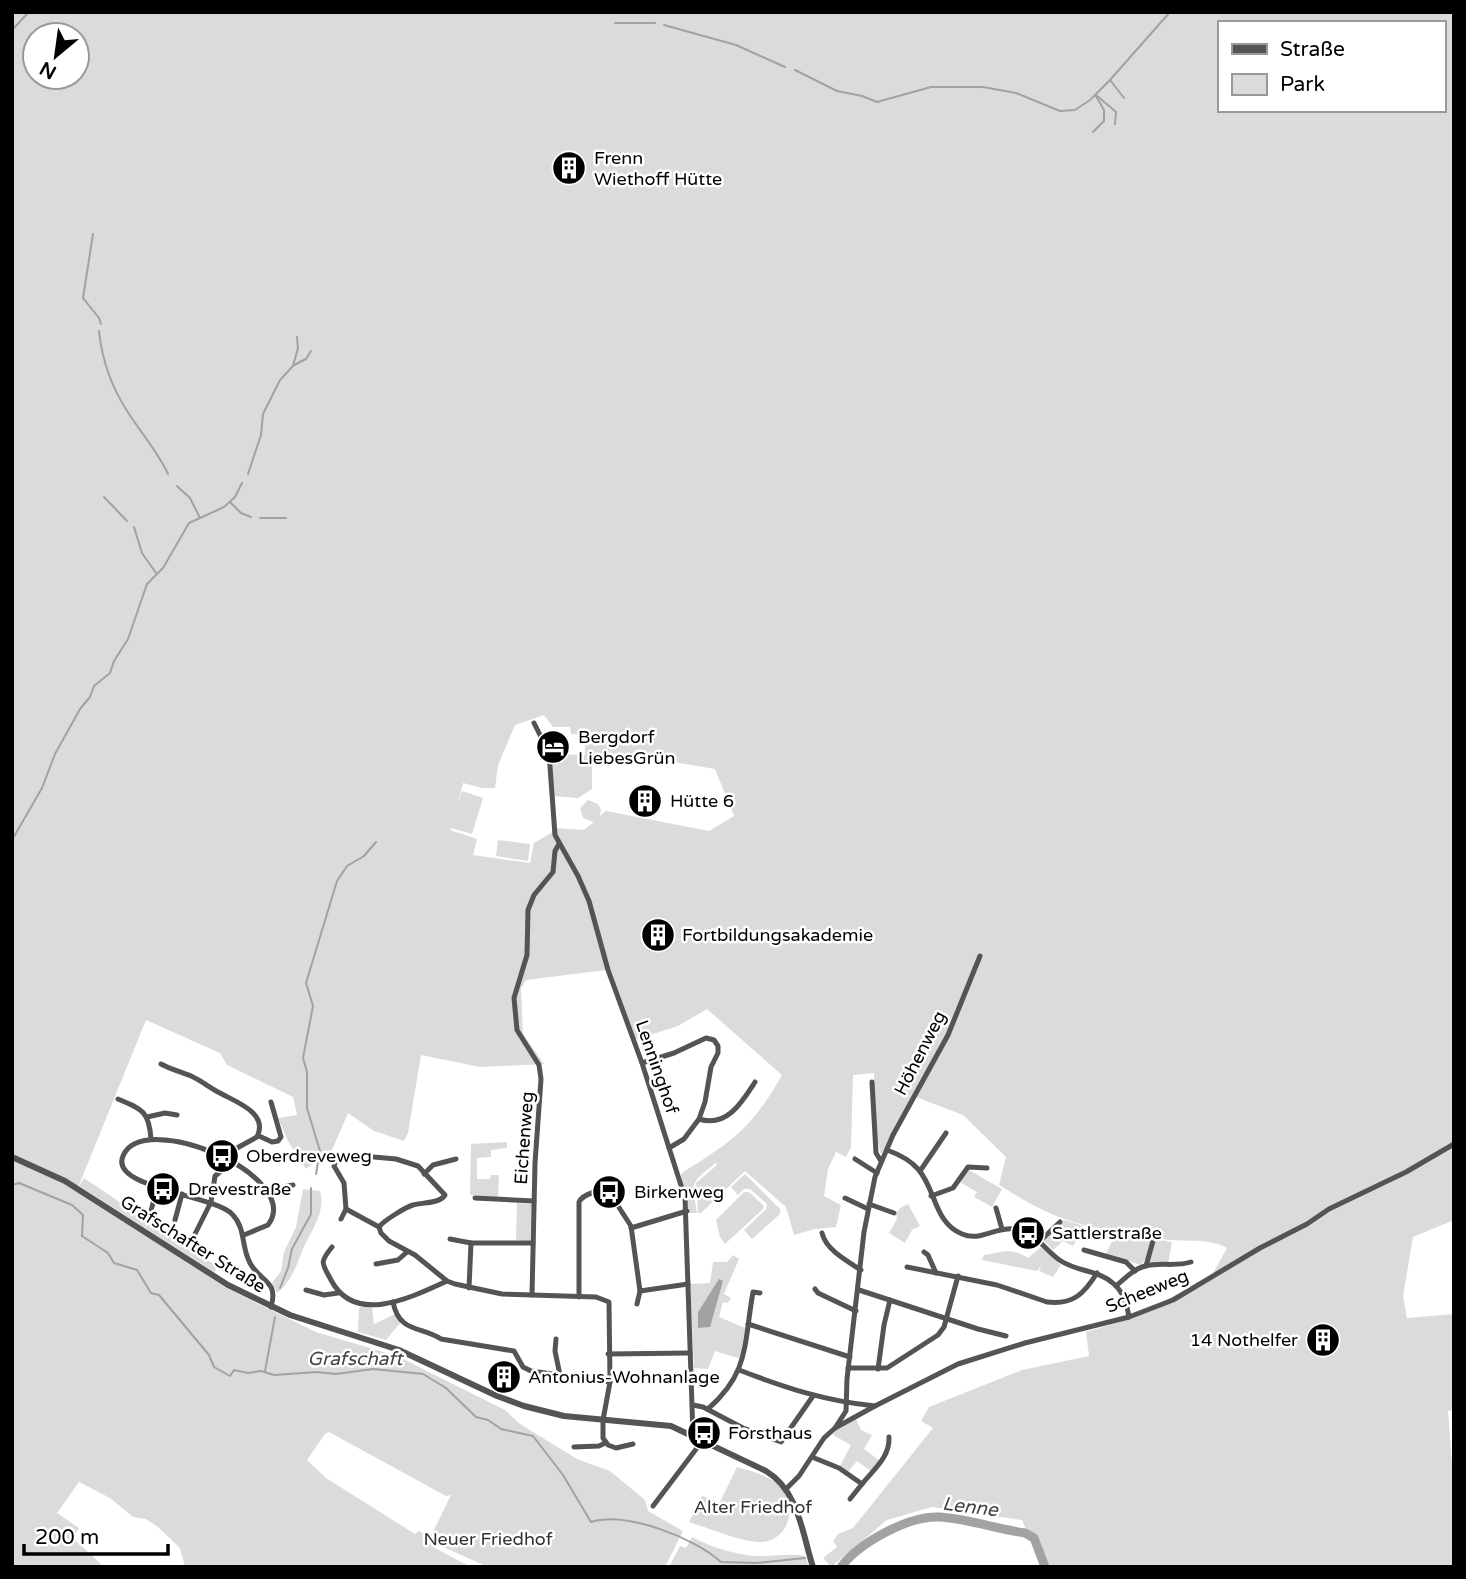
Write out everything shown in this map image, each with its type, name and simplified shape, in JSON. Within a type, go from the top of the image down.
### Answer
[{"type":"street","name":"Lenninghof","points":[[534,723],[549,754],[554,831],[584,888],[608,970],[642,1063],[687,1212],[693,1435]]},
{"type":"street","name":"Eichenweg","points":[[532,1295],[541,1075],[538,1063],[517,1030],[514,995],[527,955],[527,910],[534,895],[552,872],[554,853],[559,844]]},
{"type":"street","name":"Höhenweg","points":[[786,1489],[799,1476],[824,1438],[845,1414],[848,1368],[869,1207],[877,1172],[948,1035],[980,956]]},
{"type":"street","points":[[642,1063],[674,1053],[706,1038],[714,1040],[718,1045],[699,1119],[684,1139],[669,1148]]},
{"type":"street","points":[[161,1064],[192,1076],[244,1105],[258,1120],[260,1129],[259,1136],[254,1140],[238,1146],[214,1178],[211,1202],[194,1236]]},
{"type":"street","points":[[699,1119],[714,1122],[724,1119],[736,1108],[755,1082]]},
{"type":"street","name":"Höhenweg","points":[[872,1082],[876,1153],[881,1161]]},
{"type":"street","points":[[118,1099],[141,1109],[147,1118],[150,1139]]},
{"type":"street","points":[[259,1136],[272,1142],[281,1137],[271,1102]]},
{"type":"street","points":[[147,1118],[165,1113],[177,1115]]},
{"type":"street","points":[[920,1171],[946,1133]]},
{"type":"street","points":[[244,1235],[270,1223],[274,1212],[268,1195],[255,1176],[230,1160],[187,1144],[150,1139],[130,1147],[123,1156],[122,1163],[127,1174],[134,1179],[211,1202],[232,1214],[244,1235],[249,1262],[273,1289],[271,1307]]},
{"type":"street","name":"Scheeweg","points":[[835,1428],[968,1361],[1025,1343],[1129,1317],[1173,1300],[1329,1209],[1454,1144]]},
{"type":"street","points":[[887,1150],[906,1159],[920,1171],[943,1218],[962,1234],[980,1236],[1002,1229],[1023,1231],[1040,1241],[1063,1263],[1097,1273],[1116,1286],[1125,1300],[1129,1317]]},
{"type":"street","name":"Grafschafter Straße","points":[[12,1157],[82,1191],[228,1285],[289,1315],[399,1350],[524,1406],[564,1416],[665,1425],[693,1435],[766,1471],[786,1489],[796,1507],[812,1564]]},
{"type":"street","points":[[374,1157],[418,1166],[443,1191],[444,1198],[411,1205],[383,1221],[379,1227]]},
{"type":"street","points":[[424,1174],[433,1165],[456,1159]]},
{"type":"street","points":[[855,1159],[877,1172]]},
{"type":"street","points":[[335,1163],[334,1166],[344,1182],[346,1209],[341,1219]]},
{"type":"street","points":[[932,1196],[953,1188],[968,1167],[986,1168]]},
{"type":"street","points":[[268,1195],[293,1185]]},
{"type":"street","points":[[151,1211],[157,1187]]},
{"type":"street","points":[[579,1297],[581,1198],[608,1190],[631,1228],[640,1291],[637,1304]]},
{"type":"street","points":[[175,1220],[182,1194]]},
{"type":"street","name":"Eichenweg","points":[[475,1198],[534,1201]]},
{"type":"street","points":[[845,1198],[894,1213]]},
{"type":"street","points":[[996,1208],[1002,1229]]},
{"type":"street","points":[[346,1209],[379,1227],[386,1239],[418,1257],[447,1281],[495,1293],[599,1297],[609,1302],[610,1382],[603,1420],[602,1436],[605,1443]]},
{"type":"street","points":[[631,1228],[687,1212]]},
{"type":"street","points":[[1040,1241],[1060,1222]]},
{"type":"street","points":[[822,1233],[823,1239],[832,1249],[861,1270]]},
{"type":"street","points":[[450,1239],[533,1244]]},
{"type":"street","points":[[1146,1266],[1153,1241]]},
{"type":"street","points":[[469,1288],[471,1242]]},
{"type":"street","points":[[332,1247],[322,1264],[338,1293]]},
{"type":"street","points":[[1084,1250],[1126,1262],[1135,1271]]},
{"type":"street","points":[[376,1265],[398,1260],[407,1252]]},
{"type":"street","points":[[924,1252],[936,1273]]},
{"type":"street","points":[[1116,1286],[1146,1266],[1176,1266],[1191,1262]]},
{"type":"street","points":[[907,1267],[998,1285],[1056,1303],[1082,1295],[1097,1273]]},
{"type":"street","points":[[848,1368],[878,1369],[891,1366],[938,1335],[944,1327],[958,1276]]},
{"type":"street","points":[[306,1290],[324,1295],[338,1293],[364,1305],[405,1300],[447,1281]]},
{"type":"street","points":[[640,1291],[688,1284]]},
{"type":"street","points":[[816,1289],[818,1293],[856,1311]]},
{"type":"street","points":[[859,1290],[1006,1335]]},
{"type":"street","points":[[708,1409],[740,1370],[753,1292],[760,1293]]},
{"type":"street","points":[[878,1369],[890,1300]]},
{"type":"street","points":[[393,1302],[410,1329],[441,1339],[514,1351],[528,1371],[610,1382]]},
{"type":"street","points":[[748,1324],[850,1357]]},
{"type":"street","points":[[556,1339],[554,1347],[560,1375]]},
{"type":"street","points":[[608,1354],[690,1353]]},
{"type":"street","points":[[740,1370],[813,1396],[846,1404],[875,1406]]},
{"type":"street","points":[[693,1405],[708,1409],[743,1428],[781,1441],[813,1396]]},
{"type":"street","points":[[850,1499],[886,1455],[890,1447],[889,1437]]},
{"type":"street","points":[[653,1506],[703,1440]]},
{"type":"street","points":[[574,1447],[605,1443],[620,1448],[633,1444]]},
{"type":"street","points":[[812,1457],[839,1468],[862,1484]]},
{"type":"green space","name":"Neuer Friedhof","points":[[12,12],[1454,12],[1454,1220],[1413,1237],[1403,1296],[1407,1318],[1454,1314],[1454,1410],[1448,1411],[1454,1492],[1454,1567],[1042,1567],[1022,1520],[932,1507],[887,1520],[831,1567],[823,1558],[837,1547],[833,1541],[838,1534],[853,1528],[933,1428],[921,1421],[929,1407],[1022,1370],[1089,1356],[1086,1332],[1129,1319],[1211,1277],[1227,1248],[1212,1243],[1099,1229],[1045,1211],[999,1185],[1006,1157],[963,1115],[916,1097],[881,1155],[874,1127],[874,1073],[853,1075],[851,1147],[846,1157],[836,1152],[828,1169],[824,1196],[841,1205],[836,1227],[794,1235],[786,1207],[745,1171],[698,1213],[696,1183],[717,1165],[716,1163],[697,1179],[695,1184],[697,1213],[687,1213],[682,1173],[740,1132],[761,1108],[782,1075],[707,1009],[678,1026],[634,1040],[606,970],[526,980],[521,989],[523,1034],[544,1064],[480,1067],[421,1055],[408,1133],[404,1141],[374,1131],[348,1113],[332,1150],[306,1169],[288,1141],[278,1118],[297,1115],[293,1097],[227,1065],[220,1053],[146,1020],[77,1190],[228,1289],[316,1332],[397,1356],[505,1410],[520,1424],[577,1459],[610,1471],[645,1500],[648,1511],[683,1531],[665,1567],[488,1567],[430,1541],[431,1546],[471,1567],[185,1567],[180,1548],[158,1527],[146,1519],[133,1517],[110,1498],[79,1482],[57,1513],[79,1528],[73,1538],[104,1567],[12,1567]],"holes":[[[544,715],[553,727],[570,727],[571,734],[585,735],[585,755],[551,754],[553,796],[578,798],[592,789],[592,756],[620,753],[715,769],[734,816],[709,831],[606,811],[600,816],[598,804],[588,800],[580,808],[583,818],[594,822],[584,830],[556,828],[534,843],[530,863],[473,855],[477,839],[450,830],[451,828],[472,834],[483,798],[462,791],[458,803],[463,783],[495,788],[498,765],[515,725]],[[329,1432],[446,1496],[451,1495],[429,1540],[427,1535],[419,1531],[415,1534],[326,1478],[307,1460]]]},
{"type":"green space","points":[[498,840],[530,844],[528,861],[496,856]]},
{"type":"green space","points":[[507,1142],[507,1148],[491,1150],[491,1157],[477,1158],[477,1179],[490,1179],[491,1175],[499,1175],[498,1197],[470,1195],[471,1144]]},
{"type":"green space","points":[[967,1169],[1002,1189],[992,1207],[974,1197],[977,1192],[960,1182]]},
{"type":"green space","points":[[745,1174],[780,1209],[780,1214],[752,1239],[744,1230],[766,1209],[767,1204],[750,1189],[744,1189],[738,1195],[731,1187]]},
{"type":"green space","points":[[84,1178],[182,1240],[218,1267],[214,1272],[79,1186]]},
{"type":"green space","points":[[303,1189],[320,1191],[321,1207],[293,1273],[277,1293],[272,1283],[281,1271],[284,1252],[296,1227]]},
{"type":"green space","points":[[744,1192],[749,1192],[764,1206],[763,1209],[725,1244],[720,1237],[716,1220]]},
{"type":"green space","points":[[517,1203],[532,1204],[530,1241],[516,1240]]},
{"type":"green space","points":[[908,1204],[920,1226],[912,1230],[905,1243],[889,1233],[897,1219],[896,1214]]},
{"type":"green space","points":[[1064,1220],[1084,1226],[1073,1246],[1063,1241],[1053,1250],[1043,1240]]},
{"type":"green space","points":[[1116,1233],[1172,1242],[1168,1264],[1151,1263],[1146,1258],[1141,1265],[1106,1254]]},
{"type":"green space","points":[[1041,1247],[1061,1265],[1053,1277],[1039,1271],[1041,1265],[1037,1271],[982,1260],[984,1255],[1007,1251],[1028,1258]]},
{"type":"green space","points":[[733,1255],[739,1259],[724,1294],[731,1298],[728,1303],[723,1302],[719,1317],[745,1328],[741,1359],[715,1351],[708,1369],[694,1368],[690,1284],[710,1283],[713,1262],[727,1262]]},
{"type":"green space","points":[[372,1306],[374,1324],[395,1314],[401,1322],[386,1340],[358,1332],[359,1308]]},
{"type":"green space","points":[[856,1419],[861,1430],[872,1435],[864,1449],[879,1460],[871,1471],[857,1461],[848,1472],[840,1466],[851,1445],[833,1435],[835,1431]]},
{"type":"green space","name":"Alter Friedhof","points":[[737,1467],[772,1480],[786,1496],[789,1506],[787,1524],[776,1537],[767,1541],[749,1541],[689,1522],[702,1496],[720,1502]]},
{"type":"green space","points":[[692,1537],[747,1555],[805,1556],[809,1567],[669,1567],[680,1546],[686,1548]]},
{"type":"shaded area","points":[[719,1279],[723,1281],[710,1327],[698,1328],[698,1312]]},
{"type":"waterway","points":[[12,30],[29,12]]},
{"type":"waterway","points":[[795,70],[837,91],[877,102],[931,87],[983,87],[1016,93],[1060,111],[1075,110],[1090,100],[1110,80],[1170,12]]},
{"type":"waterway","points":[[615,23],[655,23]]},
{"type":"waterway","points":[[664,25],[736,45],[785,67]]},
{"type":"waterway","points":[[1110,80],[1124,98]]},
{"type":"waterway","points":[[1096,95],[1116,112],[1115,124]]},
{"type":"waterway","points":[[1093,132],[1104,121],[1104,110],[1096,96]]},
{"type":"waterway","points":[[93,234],[83,298],[101,324]]},
{"type":"waterway","points":[[99,331],[106,364],[118,395],[168,474]]},
{"type":"waterway","points":[[248,474],[261,435],[263,414],[280,380],[293,366],[298,348],[297,337]]},
{"type":"waterway","points":[[294,365],[306,359],[311,351]]},
{"type":"waterway","points":[[12,840],[42,788],[55,754],[80,709],[90,697],[94,686],[110,673],[128,639],[147,584],[163,568],[189,523],[224,507],[235,497],[242,483]]},
{"type":"waterway","points":[[177,486],[190,498],[200,518]]},
{"type":"waterway","points":[[104,497],[127,521]]},
{"type":"waterway","points":[[230,502],[241,513],[251,517]]},
{"type":"waterway","points":[[260,518],[286,518]]},
{"type":"waterway","points":[[134,527],[142,553],[156,573]]},
{"type":"waterway","points":[[316,1174],[320,1151],[307,1108],[307,1072],[303,1058],[313,1006],[306,983],[337,881],[347,866],[364,856],[376,842]]},
{"type":"waterway","name":"Grafschaft","points":[[12,1185],[19,1183],[72,1205],[83,1215],[82,1236],[108,1253],[114,1263],[137,1270],[151,1293],[159,1295],[209,1355],[214,1367],[230,1376],[234,1370],[248,1373],[261,1371],[274,1375],[317,1372],[336,1374],[373,1369],[423,1374],[446,1388],[476,1417],[488,1420],[501,1429],[533,1436],[563,1475],[591,1522],[622,1520],[641,1523],[695,1544],[721,1562],[756,1563],[805,1558]]},
{"type":"waterway","points":[[280,1288],[292,1249],[311,1214],[311,1188]]},
{"type":"waterway","points":[[265,1371],[275,1317]]},
{"type":"waterway","name":"Lenne","points":[[841,1567],[860,1549],[886,1532],[914,1521],[940,1517],[1025,1533],[1034,1538],[1045,1567]]},
{"type":"place","name":"Frenn Wiethoff Hütte","points":[[569,168]]},
{"type":"place","name":"Bergdorf LiebesGrün","points":[[553,747]]},
{"type":"place","name":"Hütte 6","points":[[645,801]]},
{"type":"place","name":"Fortbildungsakademie","points":[[658,935]]},
{"type":"place","name":"Oberdreveweg","points":[[222,1156]]},
{"type":"place","name":"Drevestraße","points":[[163,1189]]},
{"type":"place","name":"Birkenweg","points":[[609,1192]]},
{"type":"place","name":"Sattlerstraße","points":[[1028,1233]]},
{"type":"place","name":"14 Nothelfer","points":[[1323,1340]]},
{"type":"place","name":"Antonius-Wohnanlage","points":[[504,1377]]},
{"type":"place","name":"Forsthaus","points":[[704,1433]]}]
